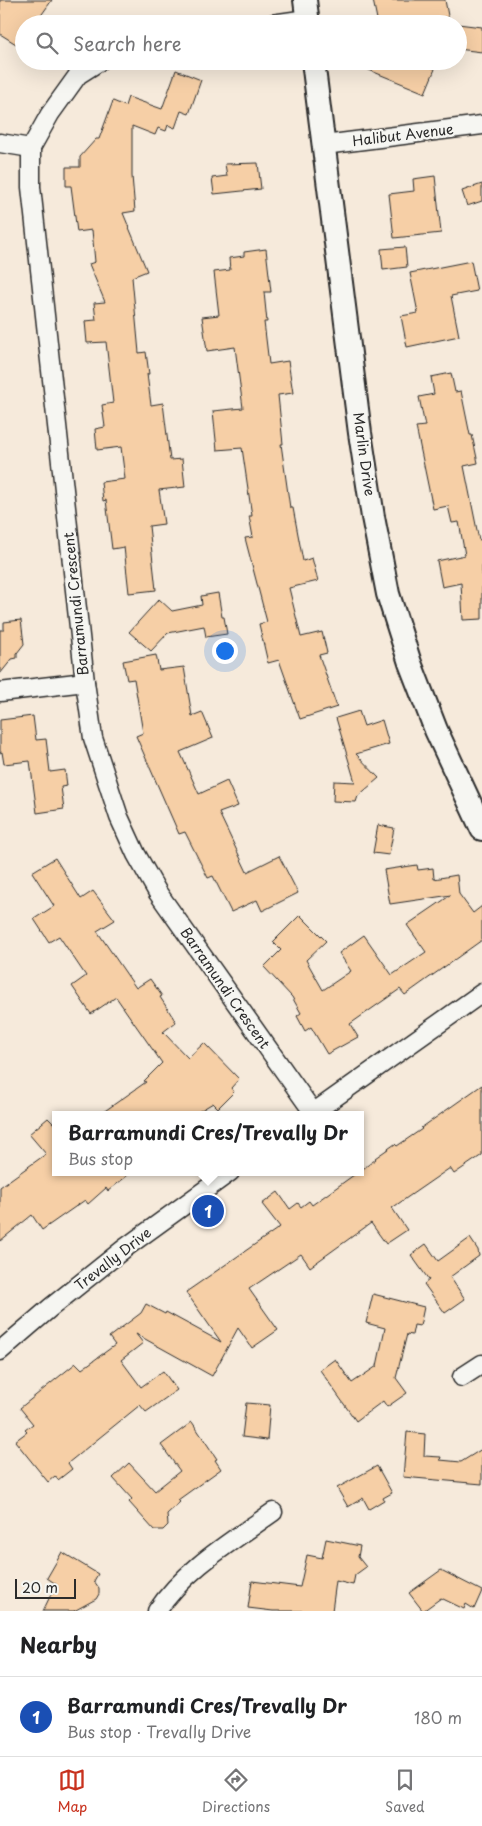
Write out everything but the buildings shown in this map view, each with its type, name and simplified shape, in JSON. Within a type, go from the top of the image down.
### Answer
[{"type":"street","name":"Barramundi Crescent","points":[[86,70],[78,75],[50,114],[31,148],[31,187],[85,682],[93,738],[119,817],[136,854],[158,893],[311,1111]]},
{"type":"street","name":"Marlin Drive","points":[[314,70],[360,433],[373,517],[388,594],[410,663],[436,730],[482,829]]},
{"type":"street","name":"Halibut Avenue","points":[[324,145],[482,125]]},
{"type":"street","points":[[0,143],[31,148]]},
{"type":"street","points":[[0,692],[85,682]]},
{"type":"street","points":[[315,1111],[482,993]]},
{"type":"street","name":"Trevally Drive","points":[[0,1351],[125,1248],[224,1176]]},
{"type":"street","points":[[462,1377],[482,1364]]},
{"type":"street","points":[[157,1611],[169,1594],[202,1562],[273,1512]]},
{"type":"place","name":"Barramundi Cres/Trevally Dr","points":[[208,1211]]}]
